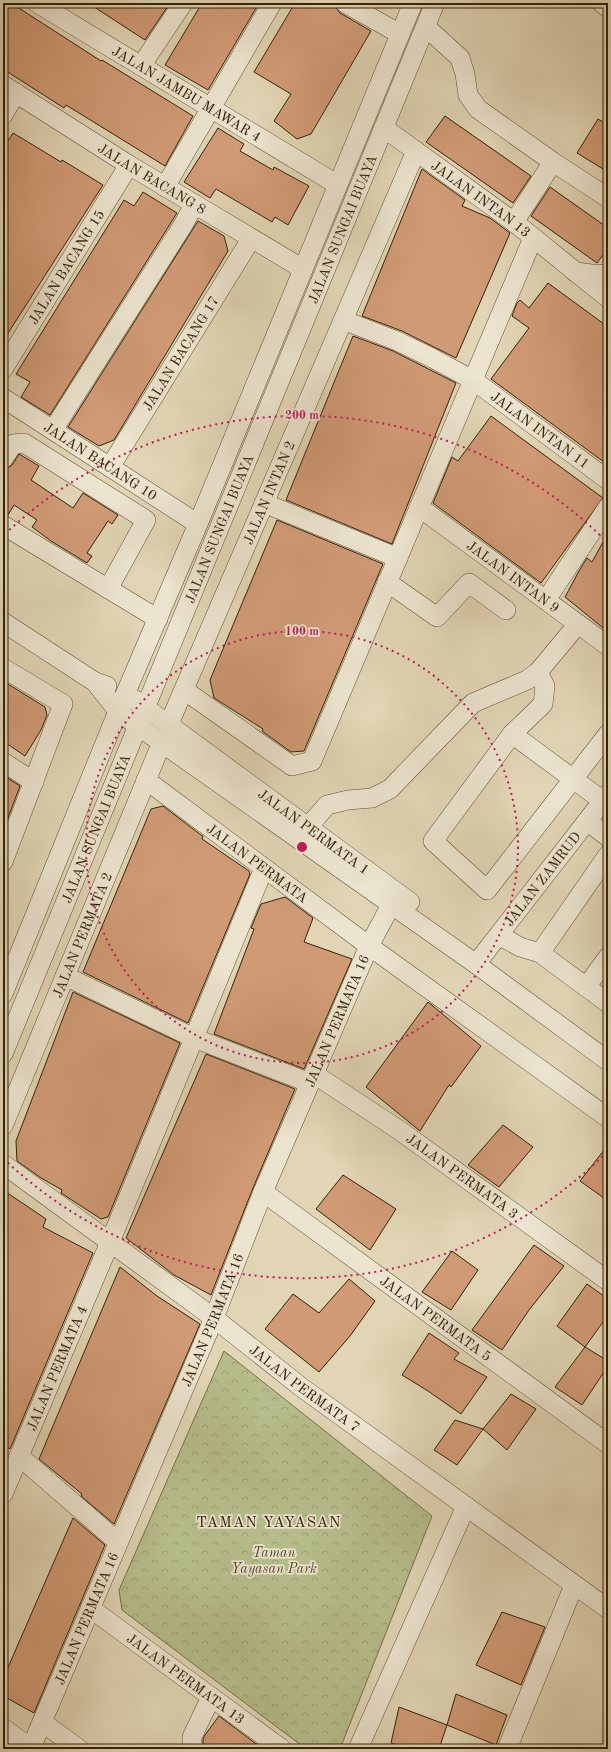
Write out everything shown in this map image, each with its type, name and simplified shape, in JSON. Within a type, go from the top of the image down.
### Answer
[{"type":"street","name":"JALAN JAMBU MAWAR 4","points":[[37,3],[338,185]]},
{"type":"street","points":[[141,66],[183,3]]},
{"type":"street","points":[[164,187],[272,3]]},
{"type":"street","points":[[345,3],[400,34]]},
{"type":"street","name":"JALAN SUNGAI BUAYA","points":[[3,994],[122,702],[198,524],[413,3]]},
{"type":"street","name":"JALAN SUNGAI BUAYA","points":[[3,1054],[436,3]]},
{"type":"street","points":[[602,3],[608,8]]},
{"type":"street","points":[[426,27],[460,58],[465,74],[468,95],[478,110],[608,198]]},
{"type":"street","points":[[3,115],[9,89]]},
{"type":"street","name":"JALAN BACANG 8","points":[[9,89],[164,187],[303,269]]},
{"type":"street","name":"JALAN INTAN 13","points":[[384,128],[514,222],[608,298]]},
{"type":"street","name":"JALAN INTAN 2","points":[[169,724],[416,150]]},
{"type":"street","points":[[514,222],[553,162]]},
{"type":"street","name":"JALAN BACANG 15","points":[[3,369],[129,165]]},
{"type":"street","points":[[52,430],[183,225],[194,205]]},
{"type":"street","points":[[184,690],[292,766],[312,761],[533,238]]},
{"type":"street","name":"JALAN BACANG 17","points":[[110,467],[251,239]]},
{"type":"street","points":[[575,272],[600,274],[608,273]]},
{"type":"street","name":"JALAN INTAN 11","points":[[343,320],[418,351],[473,380],[608,480]]},
{"type":"street","name":"JALAN BACANG 10","points":[[3,398],[198,524]]},
{"type":"street","points":[[3,459],[13,444],[24,443],[146,520],[108,589]]},
{"type":"street","points":[[264,503],[398,558]]},
{"type":"street","name":"JALAN INTAN 9","points":[[419,507],[608,646]]},
{"type":"street","points":[[546,600],[608,507]]},
{"type":"street","points":[[3,525],[158,619]]},
{"type":"street","points":[[387,582],[437,617],[469,583],[506,610]]},
{"type":"street","points":[[3,622],[96,682],[122,702]]},
{"type":"street","points":[[304,833],[327,805],[348,800],[372,798],[390,789],[474,703],[527,680],[538,672],[578,624]]},
{"type":"street","points":[[3,668],[63,704],[3,862]]},
{"type":"street","points":[[538,672],[545,686],[543,704],[512,734],[433,841],[488,890],[608,734]]},
{"type":"street","name":"JALAN PERMATA 1","points":[[122,702],[145,708],[169,724],[304,833],[479,960],[608,1061]]},
{"type":"street","name":"JALAN PERMATA 1","points":[[122,702],[138,726],[304,833]]},
{"type":"street","points":[[512,734],[574,779],[605,797]]},
{"type":"street","name":"JALAN PERMATA 2","points":[[3,1126],[162,742]]},
{"type":"street","points":[[3,762],[34,782]]},
{"type":"street","name":"JALAN PERMATA","points":[[146,780],[369,946]]},
{"type":"street","name":"JALAN ZAMRUD","points":[[479,960],[605,797]]},
{"type":"street","points":[[587,822],[608,837]]},
{"type":"street","points":[[540,953],[608,855]]},
{"type":"street","points":[[110,1242],[264,868]]},
{"type":"street","name":"JALAN PERMATA 16","points":[[32,1749],[90,1608],[214,1318],[263,1192],[369,946],[395,899]]},
{"type":"street","points":[[499,935],[520,947],[540,953],[608,1003]]},
{"type":"street","points":[[369,946],[608,1118]]},
{"type":"street","points":[[586,987],[608,957]]},
{"type":"street","name":"JALAN PERMATA 3","points":[[65,976],[194,1038],[312,1078],[399,1130],[608,1281]]},
{"type":"street","name":"JALAN PERMATA 7","points":[[3,1164],[214,1318],[301,1387],[608,1609]]},
{"type":"street","name":"JALAN PERMATA 5","points":[[263,1192],[608,1444]]},
{"type":"street","name":"JALAN PERMATA 4","points":[[3,1494],[12,1461],[110,1242]]},
{"type":"street","points":[[12,1461],[118,1542]]},
{"type":"street","points":[[358,1749],[466,1506]]},
{"type":"street","points":[[507,1749],[574,1585]]},
{"type":"street","name":"JALAN PERMATA 13","points":[[90,1608],[282,1749]]},
{"type":"street","points":[[192,1749],[192,1737],[211,1697]]},
{"type":"street","points":[[42,1722],[79,1749]]},
{"type":"street","points":[[3,1728],[32,1749]]},
{"type":"green space","name":"Taman Yayasan Park","points":[[224,1351],[432,1516],[340,1749],[306,1749],[122,1610],[119,1590]]},
{"type":"building","points":[[3,3],[11,3],[101,61],[102,60],[193,116],[165,166],[66,105],[64,108],[3,69]]},
{"type":"building","points":[[88,3],[170,3],[145,40]]},
{"type":"building","points":[[202,3],[259,3],[208,90],[165,65]]},
{"type":"building","points":[[295,3],[329,3],[335,6],[340,13],[371,31],[311,134],[297,139],[274,121],[291,94],[254,72]]},
{"type":"building","points":[[445,116],[531,176],[513,203],[426,142]]},
{"type":"building","points":[[598,119],[608,125],[608,172],[577,153]]},
{"type":"building","points":[[218,128],[244,144],[240,151],[273,170],[274,167],[309,186],[288,225],[275,217],[272,222],[216,189],[210,198],[184,182]]},
{"type":"building","points":[[13,133],[103,185],[3,341],[3,149]]},
{"type":"building","points":[[422,169],[465,200],[462,206],[490,218],[510,233],[456,358],[402,331],[362,316]]},
{"type":"building","points":[[550,187],[608,228],[608,248],[597,263],[531,216]]},
{"type":"building","points":[[143,192],[177,213],[50,415],[21,397],[30,382],[16,374],[124,200],[134,206]]},
{"type":"building","points":[[198,221],[224,236],[228,251],[114,440],[99,446],[68,427]]},
{"type":"building","points":[[548,283],[608,327],[608,465],[491,379],[529,328],[512,316],[517,303],[520,300],[529,308]]},
{"type":"building","points":[[353,336],[393,351],[456,383],[392,544],[286,500]]},
{"type":"building","points":[[491,416],[603,498],[541,583],[433,503],[452,457],[458,461]]},
{"type":"building","points":[[19,454],[39,466],[31,480],[73,508],[83,493],[118,515],[112,524],[108,521],[87,553],[92,556],[87,563],[51,541],[32,527],[37,520],[14,505],[8,515],[3,514],[3,471],[12,465]]},
{"type":"building","points":[[277,520],[383,564],[304,751],[291,752],[262,731],[263,729],[214,698],[210,680]]},
{"type":"building","points":[[608,533],[608,632],[565,597],[587,558],[592,562]]},
{"type":"building","points":[[3,681],[45,707],[47,715],[41,730],[25,756],[3,741]]},
{"type":"building","points":[[3,775],[20,786],[3,831]]},
{"type":"building","points":[[163,806],[203,836],[202,839],[249,871],[250,874],[188,1023],[83,972],[151,809]]},
{"type":"building","points":[[285,897],[313,918],[304,942],[352,959],[304,1069],[214,1034],[254,929],[251,928],[261,904]]},
{"type":"building","points":[[73,992],[180,1043],[108,1217],[101,1219],[61,1193],[62,1190],[41,1178],[17,1161],[16,1141]]},
{"type":"building","points":[[428,1002],[481,1046],[451,1087],[449,1085],[420,1131],[366,1087]]},
{"type":"building","points":[[206,1054],[295,1089],[253,1188],[211,1295],[174,1275],[126,1238]]},
{"type":"building","points":[[503,1125],[533,1147],[499,1187],[468,1165]]},
{"type":"building","points":[[608,1145],[608,1201],[580,1181]]},
{"type":"building","points":[[343,1175],[396,1209],[370,1250],[316,1209]]},
{"type":"building","points":[[3,1190],[46,1219],[43,1227],[93,1253],[10,1449],[3,1444]]},
{"type":"building","points":[[534,1245],[564,1266],[529,1310],[502,1350],[472,1330]]},
{"type":"building","points":[[452,1251],[478,1270],[451,1310],[422,1292]]},
{"type":"building","points":[[120,1267],[157,1296],[200,1324],[114,1524],[81,1496],[82,1494],[39,1459]]},
{"type":"building","points":[[349,1279],[375,1301],[350,1336],[319,1372],[265,1329],[293,1294],[319,1313]]},
{"type":"building","points":[[587,1284],[608,1299],[608,1315],[585,1347],[557,1326]]},
{"type":"building","points":[[429,1333],[459,1353],[454,1359],[487,1377],[461,1414],[402,1375]]},
{"type":"building","points":[[585,1347],[608,1361],[608,1366],[582,1405],[555,1387]]},
{"type":"building","points":[[511,1394],[536,1409],[507,1450],[483,1429]]},
{"type":"building","points":[[455,1420],[483,1429],[457,1465],[434,1450]]},
{"type":"building","points":[[73,1518],[105,1545],[34,1713],[3,1696],[3,1679]]},
{"type":"building","points":[[502,1612],[545,1627],[521,1685],[476,1665]]},
{"type":"building","points":[[456,1694],[507,1715],[496,1745],[447,1725]]},
{"type":"building","points":[[399,1707],[447,1725],[439,1749],[407,1749],[391,1743]]},
{"type":"building","points":[[219,1716],[263,1749],[203,1749],[203,1739]]},
{"type":"district","name":"TAMAN YAYASAN","points":[[269,1522]]}]
